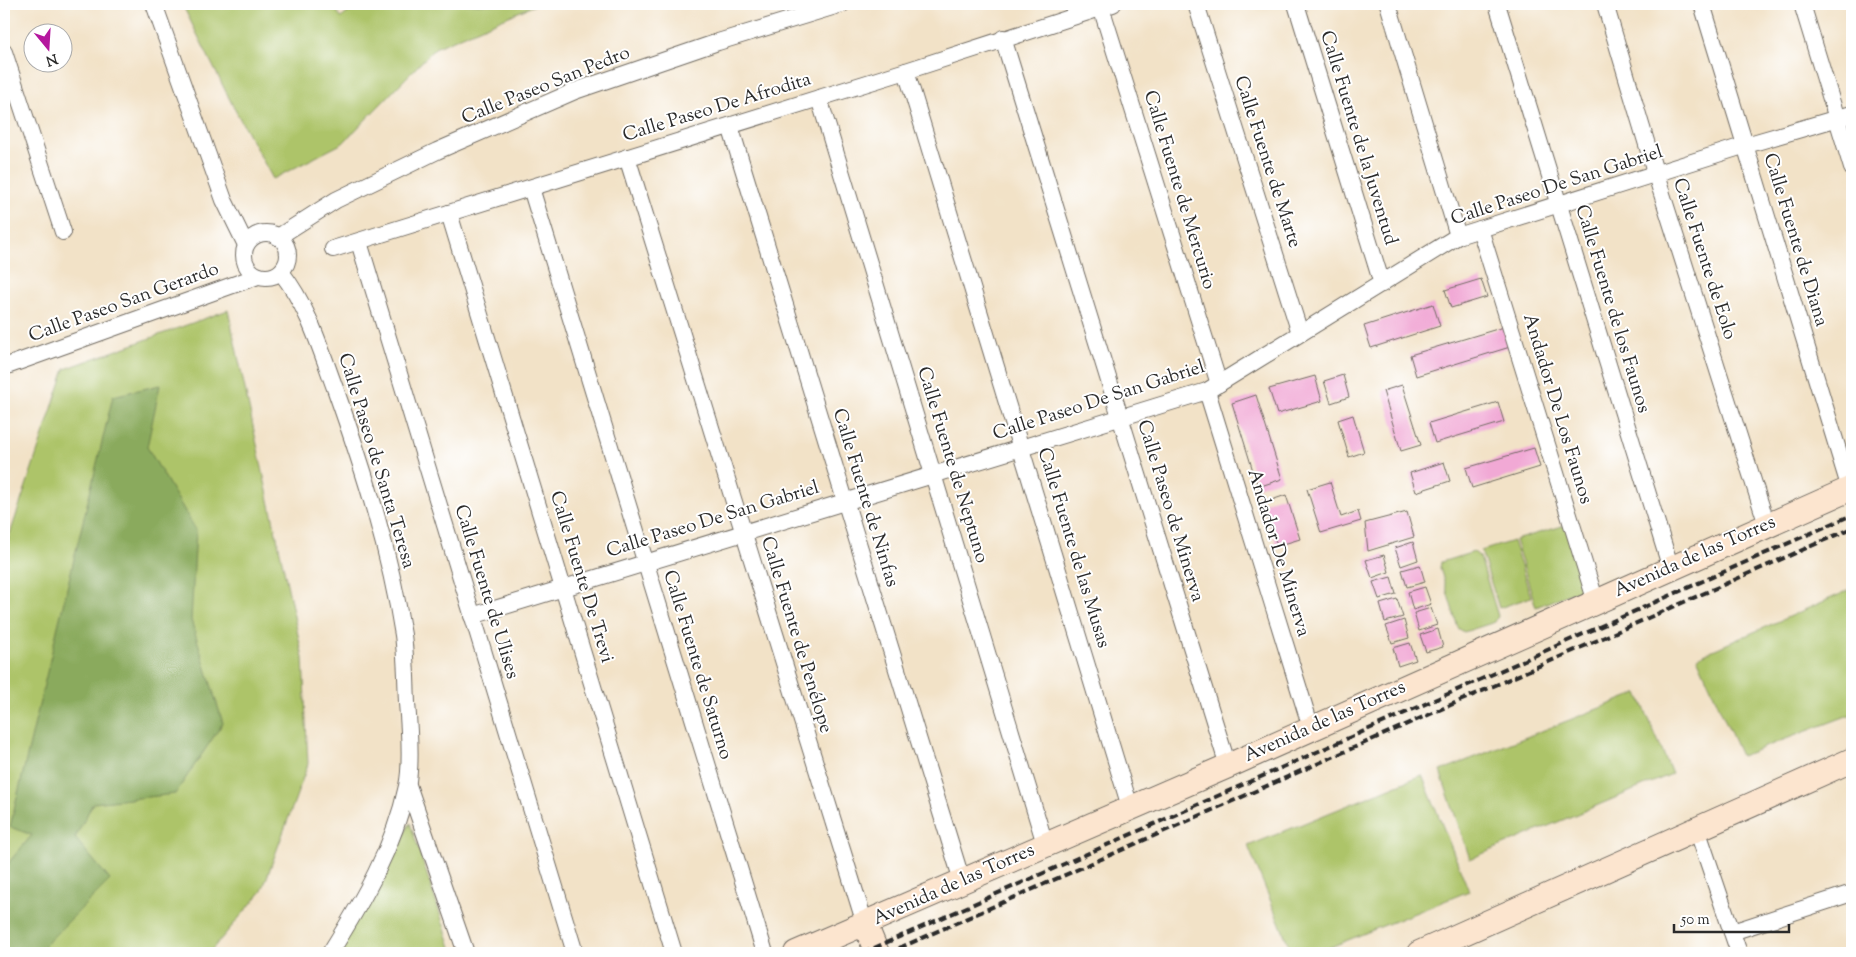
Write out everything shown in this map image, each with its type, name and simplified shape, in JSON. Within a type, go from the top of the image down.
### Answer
[{"type":"main road","name":"Avenida de las Torres","points":[[796,953],[1228,766],[1851,488]]},
{"type":"main road","points":[[1419,953],[1852,760]]},
{"type":"main road","points":[[865,924],[877,953]]},
{"type":"street","points":[[154,4],[224,200],[246,246],[244,261],[247,268],[258,276],[274,276],[286,266],[288,251],[285,244],[278,237],[265,233],[257,235],[246,246]]},
{"type":"street","name":"Calle Paseo San Pedro","points":[[278,237],[336,200],[437,151],[575,91],[718,42],[842,4]]},
{"type":"street","name":"Calle Fuente de Marte","points":[[1196,4],[1300,333]]},
{"type":"street","name":"Calle Fuente de la Juventud","points":[[1296,4],[1382,284]]},
{"type":"street","points":[[1388,4],[1458,236]]},
{"type":"street","name":"Calle Fuente de los Faunos","points":[[1497,4],[1671,569]]},
{"type":"street","name":"Calle Fuente de Eolo","points":[[1605,4],[1656,175],[1768,525]]},
{"type":"street","name":"Calle Fuente de Diana","points":[[1702,4],[1851,488]]},
{"type":"street","points":[[1802,4],[1845,117],[1852,168]]},
{"type":"street","name":"Calle Paseo De Afrodita","points":[[333,249],[906,71],[1003,38],[1107,6]]},
{"type":"street","name":"Calle Fuente de Mercurio","points":[[1107,6],[1213,387]]},
{"type":"street","name":"Calle Paseo de Minerva","points":[[1003,38],[1228,766]]},
{"type":"street","points":[[4,52],[63,232]]},
{"type":"street","name":"Calle Fuente de las Musas","points":[[906,71],[1130,807]]},
{"type":"street","name":"Calle Fuente de Neptuno","points":[[819,98],[1045,844]]},
{"type":"street","name":"Calle Paseo De San Gabriel","points":[[472,616],[933,473],[1121,418],[1213,387],[1458,236],[1746,145],[1845,117]]},
{"type":"street","name":"Calle Fuente de Ninfas","points":[[730,126],[962,881]]},
{"type":"street","name":"Calle Fuente de Penélope","points":[[627,157],[865,924]]},
{"type":"street","name":"Calle Fuente de Saturno","points":[[531,188],[765,953]]},
{"type":"street","name":"Calle Fuente De Trevi","points":[[449,213],[674,953]]},
{"type":"street","name":"Andador De Los Faunos","points":[[1480,229],[1596,602]]},
{"type":"street","name":"Calle Fuente de Ulises","points":[[359,242],[575,953]]},
{"type":"street","name":"Calle Paseo de Santa Teresa","points":[[281,272],[298,292],[312,324],[368,489],[391,572],[403,636],[409,725],[408,785],[389,850],[365,898],[330,953]]},
{"type":"street","name":"Calle Paseo San Gerardo","points":[[4,367],[258,276]]},
{"type":"street","name":"Andador De Minerva","points":[[1213,387],[1311,728]]},
{"type":"street","points":[[408,785],[466,953]]},
{"type":"street","points":[[1697,829],[1739,953]]},
{"type":"street","points":[[1732,932],[1852,893]]},
{"type":"green space","points":[[182,4],[333,4],[341,18],[359,4],[537,4],[435,48],[343,143],[273,179],[234,108]]},
{"type":"green space","points":[[228,310],[303,658],[308,764],[262,891],[209,953],[4,953],[4,552],[65,369]]},
{"type":"green space","points":[[160,385],[147,447],[196,530],[191,620],[223,723],[175,794],[93,803],[75,838],[110,880],[37,953],[4,953],[4,868],[32,835],[10,827],[113,396]]},
{"type":"green space","points":[[1566,525],[1584,588],[1536,607],[1515,540]]},
{"type":"green space","points":[[1513,541],[1531,597],[1499,608],[1481,551]]},
{"type":"green space","points":[[1474,552],[1480,557],[1498,616],[1495,622],[1464,632],[1458,628],[1440,568],[1441,562]]},
{"type":"green space","points":[[1852,589],[1852,714],[1741,756],[1697,657]]},
{"type":"green space","points":[[1638,693],[1672,774],[1470,859],[1440,771]]},
{"type":"green space","points":[[1422,775],[1469,891],[1316,953],[1292,953],[1248,846]]},
{"type":"green space","points":[[410,823],[453,953],[334,953],[371,897]]},
{"type":"building","points":[[1481,279],[1487,297],[1451,308],[1445,290]]},
{"type":"building","points":[[1433,304],[1440,326],[1371,348],[1364,326]]},
{"type":"building","points":[[1504,327],[1510,347],[1416,376],[1410,355]]},
{"type":"building","points":[[1343,375],[1349,397],[1331,403],[1324,381]]},
{"type":"building","points":[[1315,376],[1322,401],[1277,414],[1269,389]]},
{"type":"building","points":[[1402,385],[1421,445],[1401,451],[1383,391]]},
{"type":"building","points":[[1256,395],[1282,479],[1258,487],[1232,403]]},
{"type":"building","points":[[1498,402],[1504,422],[1435,443],[1429,423]]},
{"type":"building","points":[[1353,415],[1364,452],[1349,457],[1338,420]]},
{"type":"building","points":[[1534,448],[1540,467],[1472,488],[1466,468]]},
{"type":"building","points":[[1444,462],[1450,481],[1416,492],[1410,473]]},
{"type":"building","points":[[1330,482],[1341,517],[1358,511],[1361,521],[1321,533],[1307,489]]},
{"type":"building","points":[[1286,495],[1300,539],[1277,546],[1263,503]]},
{"type":"building","points":[[1407,512],[1414,537],[1368,551],[1365,523]]},
{"type":"building","points":[[1413,542],[1418,560],[1401,566],[1395,548]]},
{"type":"building","points":[[1384,555],[1389,572],[1372,578],[1366,560]]},
{"type":"building","points":[[1420,565],[1425,582],[1407,587],[1402,570]]},
{"type":"building","points":[[1391,577],[1396,594],[1379,599],[1373,582]]},
{"type":"building","points":[[1425,587],[1431,604],[1413,610],[1408,592]]},
{"type":"building","points":[[1397,599],[1403,617],[1385,622],[1380,604]]},
{"type":"building","points":[[1431,608],[1437,625],[1419,631],[1414,613]]},
{"type":"building","points":[[1404,620],[1409,638],[1392,643],[1386,626]]},
{"type":"building","points":[[1438,629],[1443,647],[1426,652],[1420,635]]},
{"type":"building","points":[[1410,643],[1416,660],[1398,666],[1393,648]]},
{"type":"railway","points":[[863,953],[1852,515]]},
{"type":"railway","points":[[888,953],[1852,528]]}]
